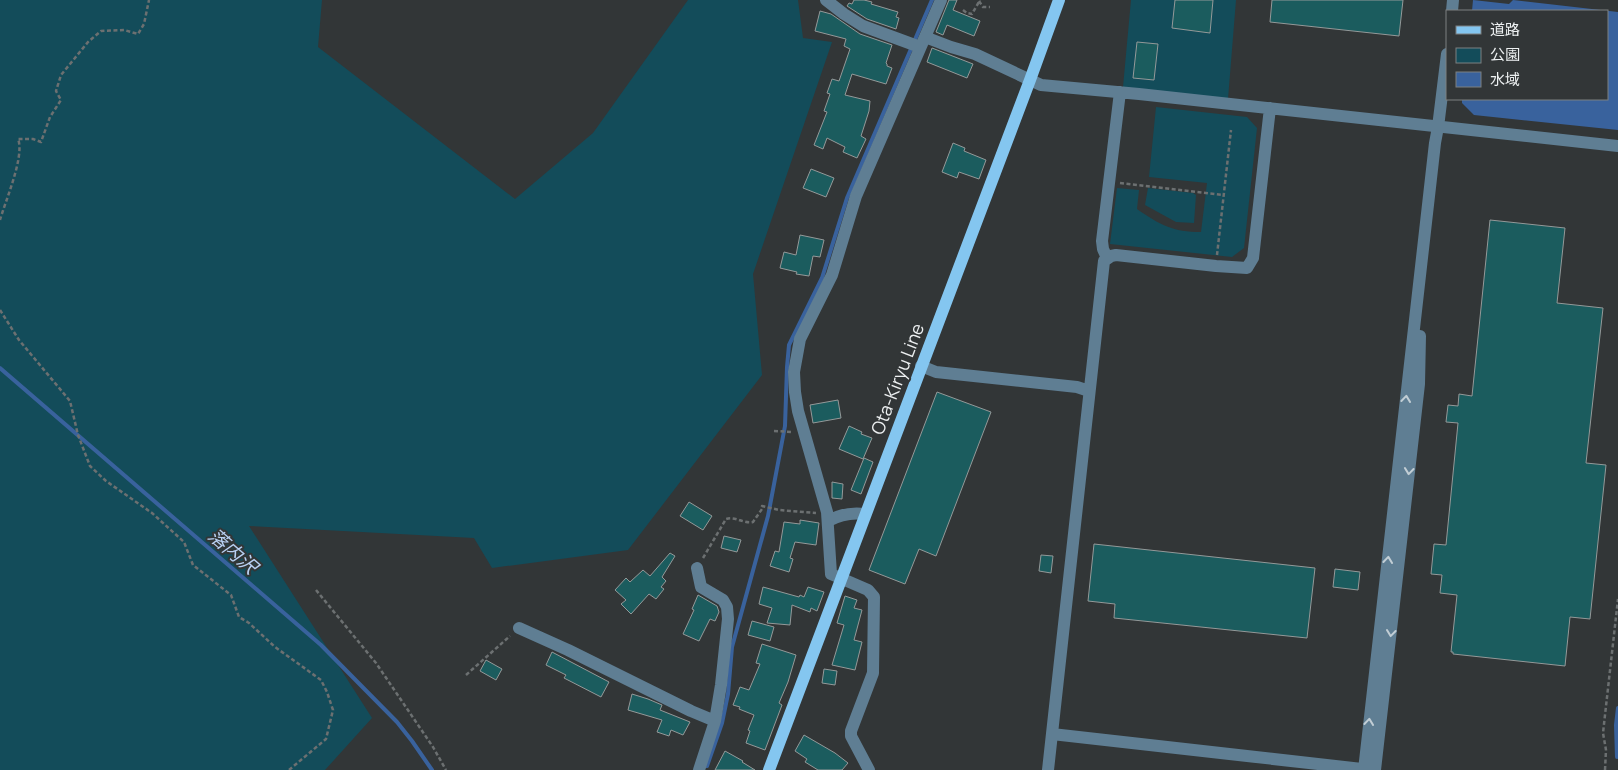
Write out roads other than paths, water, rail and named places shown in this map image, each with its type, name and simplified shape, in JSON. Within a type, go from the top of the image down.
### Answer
[{"type":"main road","name":"Ota-Kiryu Line","points":[[768,770],[1059,0]]},
{"type":"street","points":[[826,0],[863,26],[904,41],[951,47],[975,54],[1041,85],[1618,146]]},
{"type":"street","points":[[869,770],[850,731],[873,673],[874,597],[868,590],[831,574],[827,517],[798,411],[794,372],[800,339],[832,275],[856,196],[941,0]]},
{"type":"street","points":[[1052,734],[1371,770],[1432,162],[1446,62]]},
{"type":"street","points":[[1107,258],[1102,241],[1120,92]]},
{"type":"street","points":[[1048,770],[1103,266],[1107,258],[1116,255],[1243,269],[1249,266],[1253,258],[1270,108]]},
{"type":"street","points":[[921,366],[936,372],[1077,387],[1090,391]]},
{"type":"street","points":[[827,517],[852,513],[865,514]]},
{"type":"street","points":[[697,568],[701,587],[723,600],[728,610],[721,685],[715,721],[699,770]]},
{"type":"street","points":[[519,628],[715,721]]},
{"type":"water","points":[[1473,0],[1509,4],[1513,0],[1600,10],[1472,10]]},
{"type":"water","points":[[1608,11],[1618,12],[1618,130],[1474,115],[1462,103],[1462,100],[1608,100]]},
{"type":"waterway","points":[[707,766],[722,723],[728,694],[732,647],[768,516],[785,426],[789,345],[822,278],[847,198],[932,0]]},
{"type":"waterway","name":"落内沢","points":[[0,368],[321,645],[397,722],[432,770]]},
{"type":"waterway","points":[[1617,757],[1616,725],[1618,708]]}]
